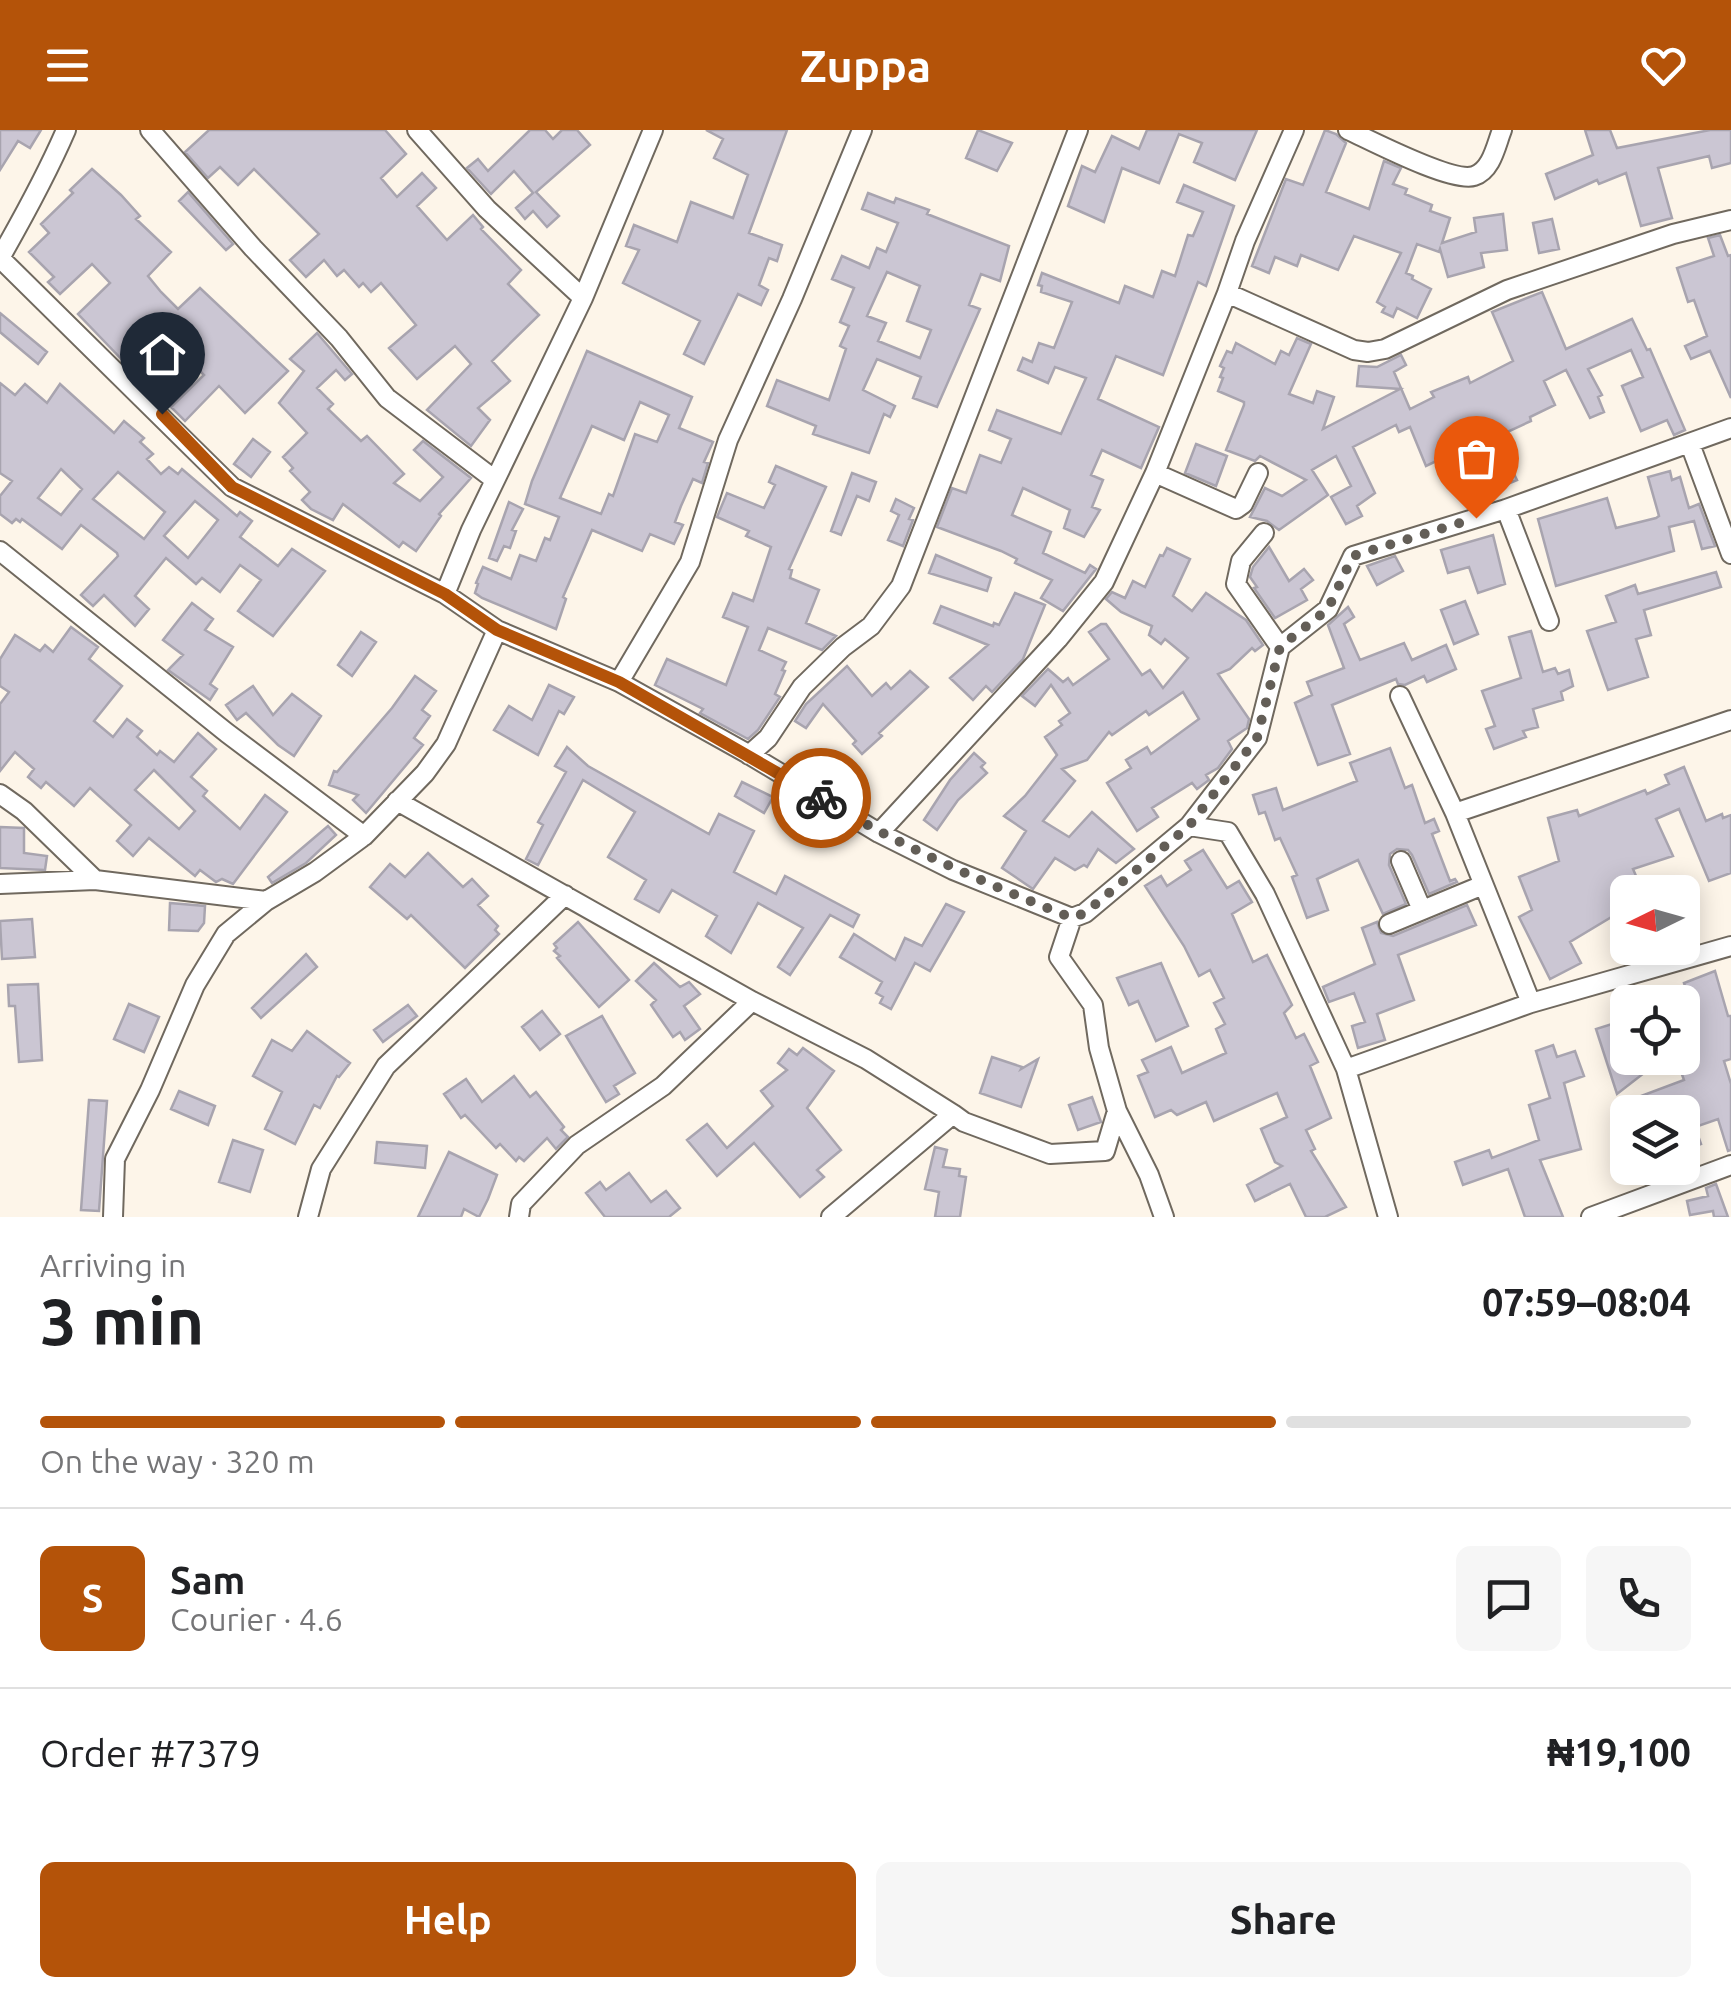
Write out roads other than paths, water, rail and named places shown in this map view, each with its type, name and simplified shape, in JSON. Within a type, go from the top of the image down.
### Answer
[{"type":"street","points":[[66,130],[0,258],[232,487],[445,594],[497,630],[619,682],[749,754],[879,834],[953,870],[1072,918],[1085,913],[1189,826],[1257,738],[1280,647],[1328,609],[1353,556],[1506,508],[1731,428]]},
{"type":"street","points":[[150,130],[253,248],[339,338],[388,398],[495,480]]},
{"type":"street","points":[[417,130],[487,209],[583,298]]},
{"type":"street","points":[[445,594],[583,298],[653,130]]},
{"type":"street","points":[[619,682],[690,562],[728,440],[862,130]]},
{"type":"street","points":[[749,754],[768,738],[802,688],[842,648],[871,626],[900,586],[1078,130]]},
{"type":"street","points":[[879,834],[1058,639],[1104,582],[1155,473],[1245,241],[1294,130]]},
{"type":"street","points":[[1348,130],[1430,167],[1474,176],[1488,166],[1502,130]]},
{"type":"street","points":[[1227,293],[1278,319],[1368,352],[1386,349],[1507,290],[1673,234],[1731,220]]},
{"type":"street","points":[[1690,444],[1731,554]]},
{"type":"street","points":[[1155,473],[1236,509],[1258,472]]},
{"type":"street","points":[[1506,508],[1548,620]]},
{"type":"street","points":[[1264,534],[1241,561],[1236,584],[1280,647]]},
{"type":"street","points":[[0,551],[227,733],[364,836]]},
{"type":"street","points":[[113,1217],[116,1159],[195,986],[226,934],[266,901],[364,836],[397,801],[446,744],[497,630]]},
{"type":"street","points":[[1400,696],[1455,813],[1531,1003]]},
{"type":"street","points":[[1455,813],[1731,720]]},
{"type":"street","points":[[0,794],[24,811],[95,880]]},
{"type":"street","points":[[397,801],[752,1001],[866,1060],[964,1122],[1050,1154],[1084,1154],[1105,1151],[1116,1111]]},
{"type":"street","points":[[1189,826],[1228,832],[1265,894],[1346,1069],[1388,1217]]},
{"type":"street","points":[[1401,861],[1422,910]]},
{"type":"street","points":[[0,884],[95,880],[266,901]]},
{"type":"street","points":[[1389,924],[1483,885]]},
{"type":"street","points":[[308,1217],[320,1169],[386,1066],[564,895]]},
{"type":"street","points":[[1072,918],[1059,957],[1092,1004],[1116,1111],[1149,1176],[1164,1217]]},
{"type":"street","points":[[1346,1069],[1531,1003],[1731,946]]},
{"type":"street","points":[[519,1217],[522,1204],[577,1145],[663,1086],[752,1001]]},
{"type":"street","points":[[830,1217],[953,1114]]},
{"type":"street","points":[[1591,1217],[1731,1165]]}]
